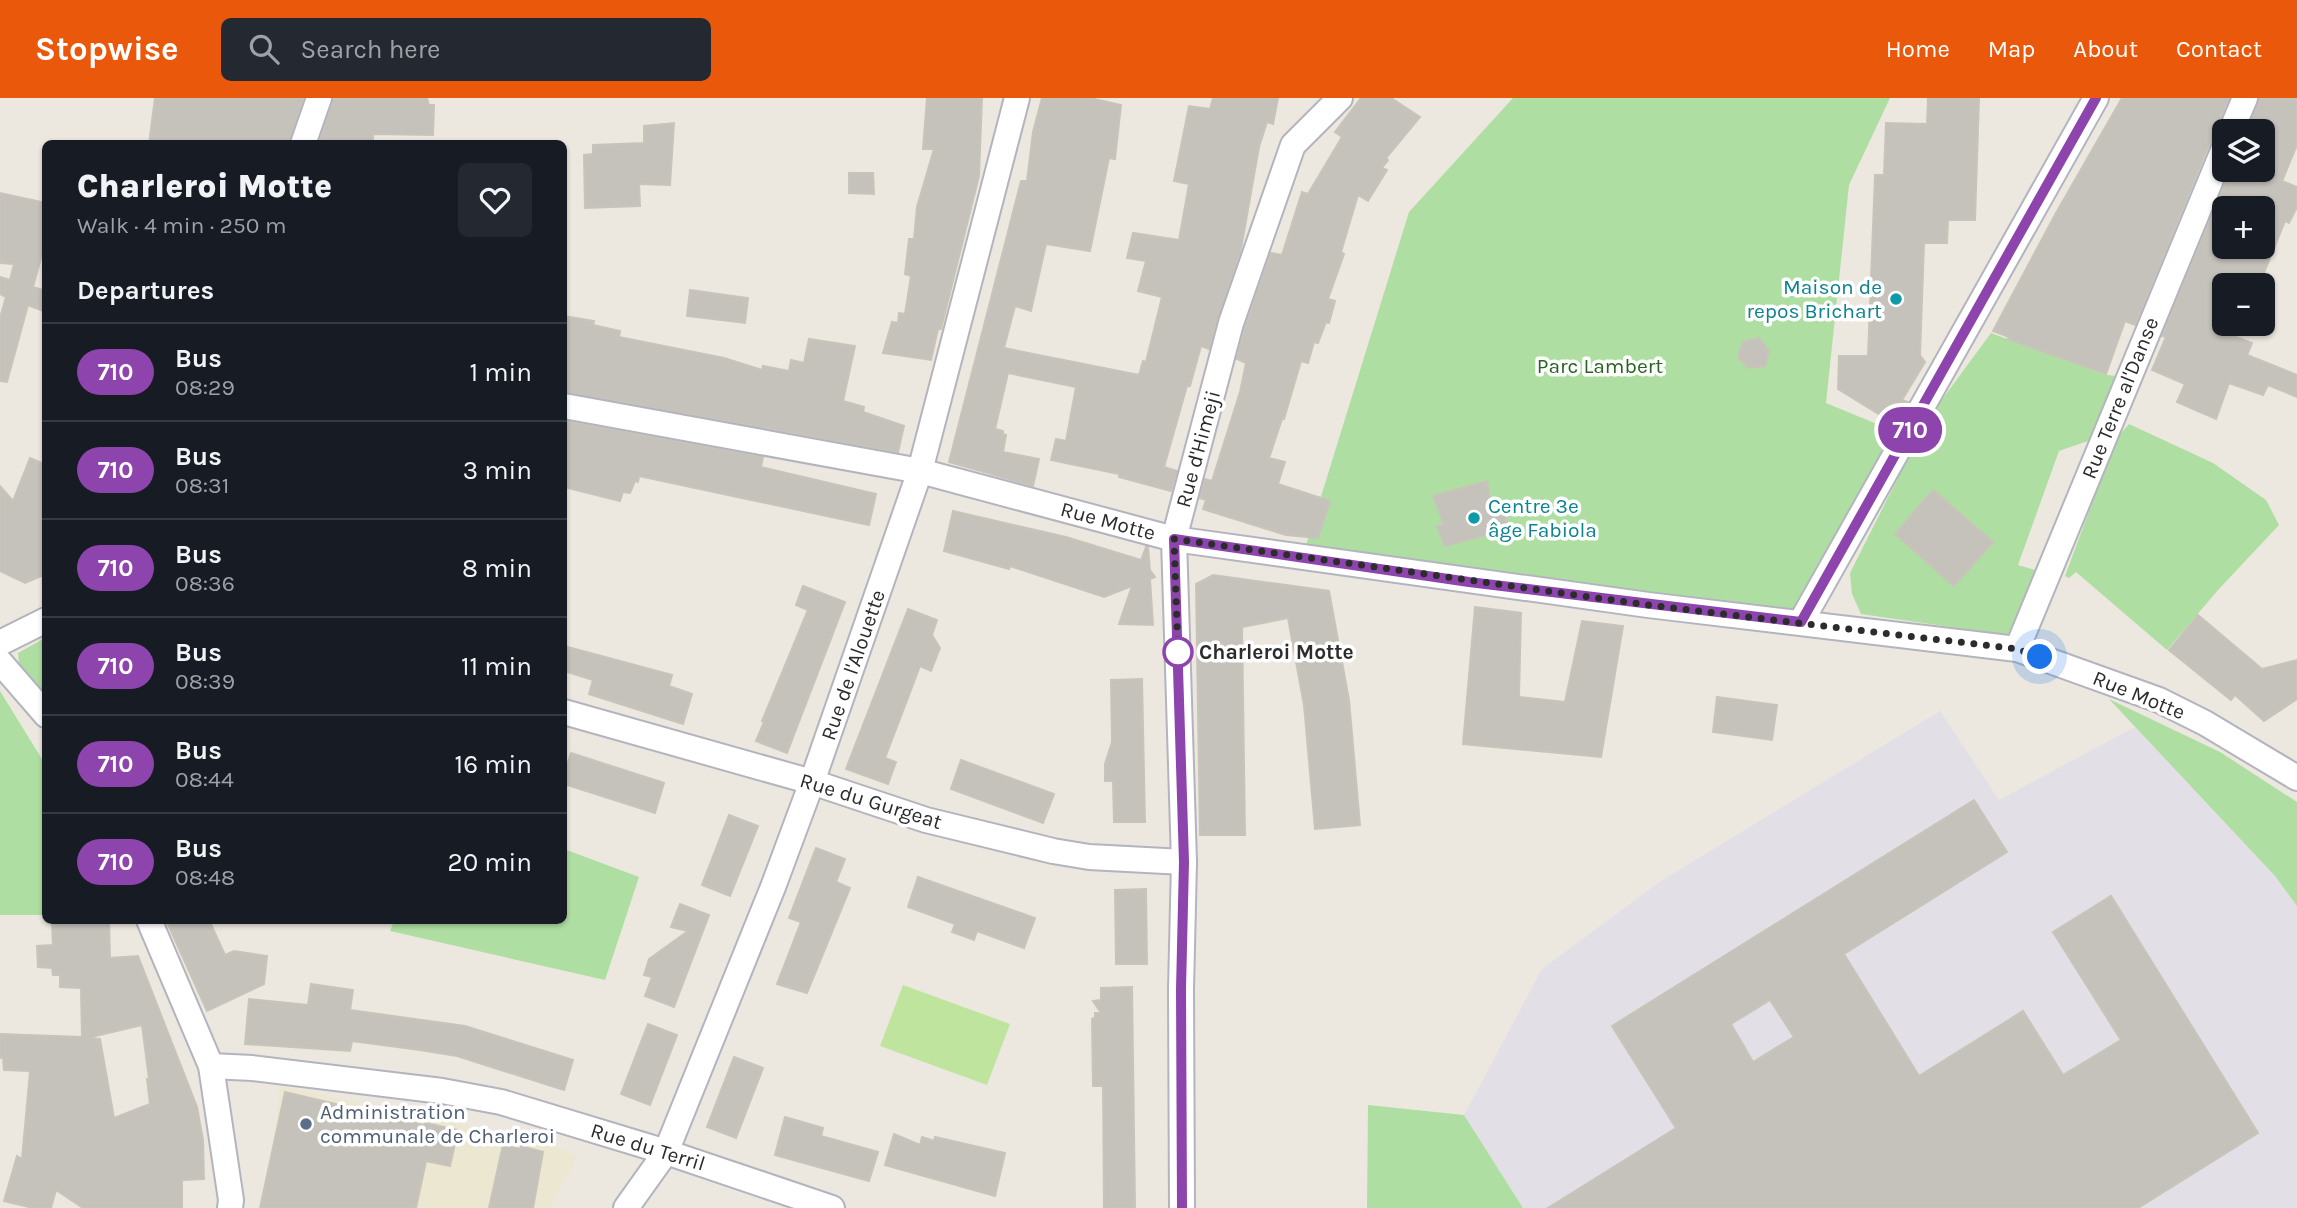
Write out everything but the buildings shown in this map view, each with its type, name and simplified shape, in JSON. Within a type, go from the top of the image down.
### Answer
[{"type":"street","points":[[304,140],[319,98]]},
{"type":"street","name":"Rue de l'Alouette","points":[[626,1208],[666,1152],[773,887],[812,782],[920,471],[1017,98]]},
{"type":"street","name":"Rue d'Himeji","points":[[1182,1208],[1181,989],[1184,862],[1174,539],[1231,323],[1293,145],[1339,98]]},
{"type":"street","points":[[1801,622],[2096,98]]},
{"type":"street","points":[[2236,119],[2245,98]]},
{"type":"street","name":"Rue Terre al'Danse","points":[[2017,649],[2212,177]]},
{"type":"street","name":"Rue Motte","points":[[567,407],[920,471],[1174,539],[1469,582],[2017,649],[2159,700],[2205,723],[2297,778]]},
{"type":"street","points":[[0,643],[42,622]]},
{"type":"street","points":[[0,662],[42,710]]},
{"type":"street","name":"Rue du Gurgeat","points":[[567,713],[812,782],[926,820],[1053,851],[1089,857],[1184,862]]},
{"type":"street","points":[[151,924],[211,1066],[231,1199],[230,1208]]},
{"type":"street","name":"Rue du Terril","points":[[211,1066],[251,1068],[429,1090],[501,1102],[666,1152],[832,1208]]},
{"type":"shaded area","points":[[1940,711],[1999,800],[2135,727],[2275,876],[2297,906],[2297,1208],[1523,1208],[1464,1115],[1542,969],[1661,881]]},
{"type":"shaded area","points":[[280,1086],[547,1143],[578,1156],[550,1208],[261,1208],[273,1152]]},
{"type":"green space","name":"Parc Lambert","points":[[1513,98],[1890,98],[1849,185],[1826,403],[1906,436],[1801,622],[1302,558],[1409,212]]},
{"type":"green space","points":[[1991,333],[2106,375],[2129,377],[2094,439],[2059,451],[2018,565],[2041,572],[2012,636],[1861,614],[1852,594],[1850,573],[1927,420]]},
{"type":"green space","points":[[2129,424],[2213,463],[2266,500],[2279,525],[2167,650],[2076,572],[2069,578],[2065,576],[2116,439]]},
{"type":"green space","points":[[42,640],[42,693],[19,664],[18,653]]},
{"type":"green space","points":[[0,691],[42,759],[42,915],[0,915]]},
{"type":"green space","points":[[2109,699],[2220,752],[2297,802],[2297,906],[2275,876]]},
{"type":"green space","points":[[567,850],[639,877],[605,980],[390,931],[393,924],[567,924]]},
{"type":"green space","points":[[903,985],[1010,1024],[987,1085],[880,1046]]},
{"type":"green space","points":[[1368,1105],[1464,1115],[1523,1208],[1367,1208]]},
{"type":"bus line","name":"710","points":[[1182,1208],[1181,989],[1184,862],[1174,539],[1469,582],[1801,622],[2096,98]]},
{"type":"place","name":"Maison de repos Brichart","points":[[1896,299]]},
{"type":"place","name":"Centre 3e âge Fabiola","points":[[1474,518]]},
{"type":"place","name":"Charleroi Motte","points":[[1178,652]]},
{"type":"place","name":"Administration communale de Charleroi","points":[[306,1124]]},
{"type":"route","points":[[1178,652],[1174,539],[1416,575],[2017,649],[2040,657]]}]
